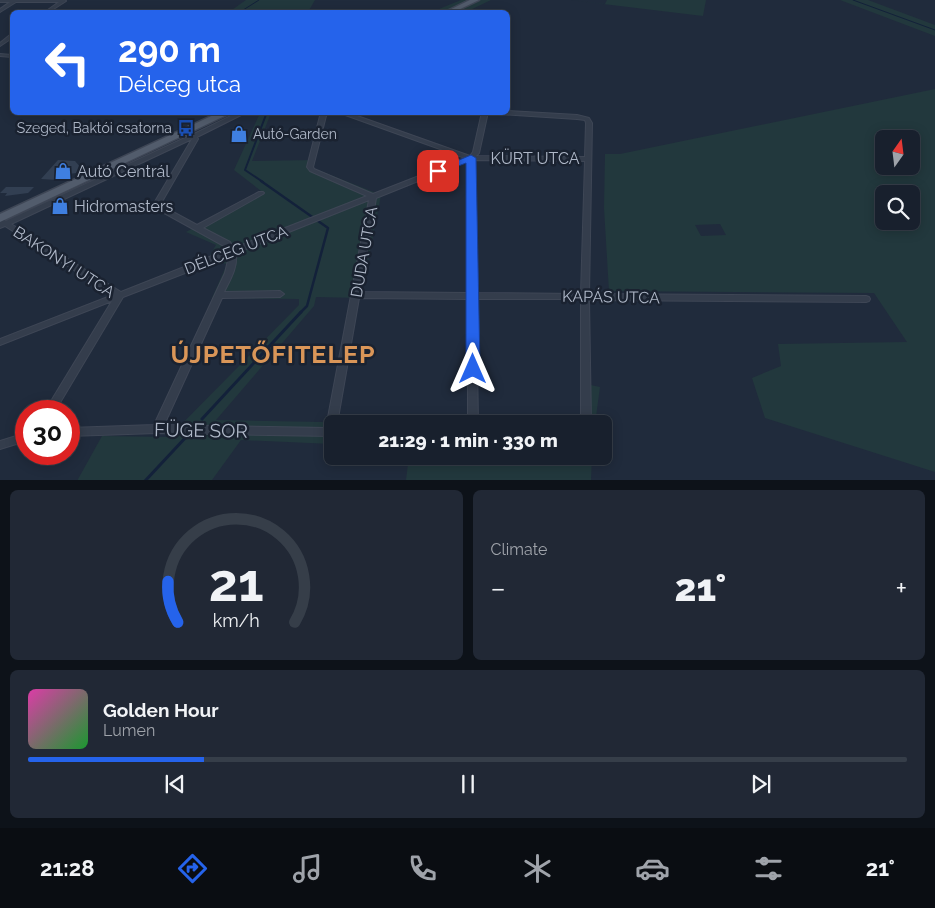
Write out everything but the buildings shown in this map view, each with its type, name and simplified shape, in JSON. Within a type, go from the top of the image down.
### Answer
[{"type":"main road","points":[[454,10],[476,0]]},
{"type":"main road","points":[[1,222],[188,139],[224,115]]},
{"type":"street","points":[[0,11],[16,0]]},
{"type":"street","points":[[0,1],[64,0]]},
{"type":"street","points":[[50,10],[64,0]]},
{"type":"street","points":[[510,113],[587,119],[589,123],[584,297],[586,415]]},
{"type":"street","points":[[158,429],[229,273],[233,252],[227,244],[156,205],[188,139],[239,115]]},
{"type":"street","name":"DUDA UTCA","points":[[323,115],[310,167],[312,170],[373,196],[334,415]]},
{"type":"street","name":"KÜRT UTCA","points":[[348,115],[471,158],[588,159]]},
{"type":"street","points":[[473,415],[471,158],[476,153],[484,115]]},
{"type":"street","name":"DÉLCEG UTCA","points":[[0,342],[471,158]]},
{"type":"street","points":[[198,228],[262,194]]},
{"type":"street","name":"BAKONYI UTCA","points":[[1,222],[120,295],[57,400]]},
{"type":"street","points":[[219,295],[280,294]]},
{"type":"street","name":"KAPÁS UTCA","points":[[356,295],[866,299]]},
{"type":"street","name":"FÜGE SOR","points":[[80,432],[158,429],[324,432]]},
{"type":"street","points":[[0,446],[15,441]]},
{"type":"green space","points":[[246,0],[315,0],[309,10],[232,10]]},
{"type":"green space","points":[[461,0],[491,0],[470,10],[425,9],[439,9]]},
{"type":"green space","points":[[570,0],[605,4],[607,0],[706,0],[703,16]]},
{"type":"green space","points":[[840,0],[868,0],[935,25],[935,36]]},
{"type":"green space","points":[[935,89],[935,472],[765,418],[752,378],[781,366],[778,344],[907,342],[874,293],[609,291],[604,208],[605,154],[620,154]],"holes":[[[720,224],[726,235],[701,236],[695,225]]]},
{"type":"green space","points":[[259,115],[270,115],[252,161],[315,160],[313,168],[381,195],[361,298],[316,297],[314,306],[216,420],[324,422],[324,444],[241,440],[212,480],[78,480],[102,436],[169,437],[299,305],[299,299],[212,298],[227,264],[217,262],[210,255],[216,245],[186,232],[261,191],[234,170]]},
{"type":"green space","points":[[581,383],[600,387],[596,415],[580,415]]},
{"type":"green space","points":[[408,465],[592,465],[591,480],[406,480]]},
{"type":"waterway","points":[[243,10],[259,0]]},
{"type":"waterway","points":[[853,0],[935,30]]},
{"type":"waterway","points":[[263,182],[245,170],[266,115]]},
{"type":"waterway","points":[[261,181],[328,228],[307,306],[301,312]]},
{"type":"waterway","points":[[202,419],[301,312]]},
{"type":"waterway","points":[[146,480],[187,436]]},
{"type":"place","name":"Szeged, Baktói csatorna","points":[[186,128]]},
{"type":"place","name":"Autó-Garden","points":[[239,134]]},
{"type":"place","name":"Autó Centrál","points":[[63,171]]},
{"type":"place","name":"Hidromasters","points":[[60,206]]},
{"type":"district","name":"ÚJPETŐFITELEP","points":[[273,354]]},
{"type":"route","points":[[438,171],[471,158],[473,369]]}]
